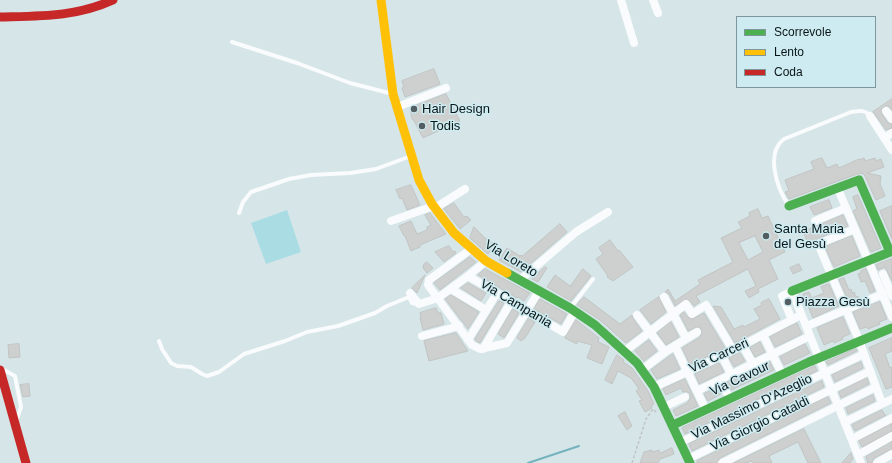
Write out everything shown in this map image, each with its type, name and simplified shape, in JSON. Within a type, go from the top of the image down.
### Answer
[{"type":"street","points":[[0,16],[68,15],[96,8],[113,0]]},
{"type":"street","name":"Via Loreto","points":[[381,0],[393,94],[419,180],[434,207],[454,233],[486,261],[572,309],[595,325],[625,350],[654,387],[660,410],[673,425],[689,461]]},
{"type":"street","points":[[621,0],[634,42]]},
{"type":"street","points":[[653,0],[658,13]]},
{"type":"street","points":[[397,107],[446,88]]},
{"type":"street","points":[[886,111],[892,119]]},
{"type":"street","points":[[870,116],[892,150]]},
{"type":"street","points":[[884,138],[892,133]]},
{"type":"street","points":[[789,206],[859,180],[890,252],[782,296],[792,320]]},
{"type":"street","points":[[392,221],[434,207],[465,189]]},
{"type":"street","points":[[838,189],[868,261],[889,293]]},
{"type":"street","points":[[815,221],[846,208]]},
{"type":"street","points":[[520,280],[576,232],[608,212]]},
{"type":"street","points":[[855,228],[818,244],[859,340],[882,403]]},
{"type":"street","points":[[471,249],[428,280],[428,285],[472,345],[483,349],[507,343],[539,291]]},
{"type":"street","points":[[410,293],[419,304],[438,298],[486,261]]},
{"type":"street","points":[[883,274],[889,293],[892,317]]},
{"type":"street","name":"Via Campania","points":[[468,276],[563,332],[572,309]]},
{"type":"street","points":[[451,289],[486,310]]},
{"type":"street","points":[[796,290],[804,320],[852,440],[858,460],[892,436]]},
{"type":"street","points":[[468,340],[497,293]]},
{"type":"street","name":"Via Carceri","points":[[654,387],[743,346],[792,320],[804,320],[846,310],[889,293]]},
{"type":"street","points":[[664,297],[686,338]]},
{"type":"street","points":[[483,349],[512,302]]},
{"type":"street","points":[[625,350],[686,304],[692,314],[706,305],[733,350]]},
{"type":"street","points":[[637,315],[665,352]]},
{"type":"street","points":[[422,336],[459,326]]},
{"type":"street","name":"Via Cavour","points":[[673,425],[818,357],[892,328]]},
{"type":"street","points":[[642,370],[665,352],[697,332]]},
{"type":"street","points":[[764,335],[782,374]]},
{"type":"street","points":[[697,391],[810,336]]},
{"type":"street","points":[[674,346],[706,410]]},
{"type":"street","points":[[743,346],[753,364]]},
{"type":"street","name":"Via Massimo D'Azeglio","points":[[681,442],[864,354]]},
{"type":"street","points":[[722,356],[731,374]]},
{"type":"street","points":[[0,369],[26,463]]},
{"type":"street","name":"Via Giorgio Cataldi","points":[[689,461],[831,389],[870,371]]},
{"type":"street","points":[[720,380],[730,399]]},
{"type":"street","points":[[722,463],[876,387]]},
{"type":"street","points":[[660,410],[685,397]]},
{"type":"street","points":[[845,422],[892,399]]},
{"type":"street","points":[[852,440],[892,418]]},
{"type":"street","points":[[877,463],[892,454]]},
{"type":"lane","points":[[232,42],[298,63],[350,83],[393,94]]},
{"type":"lane","points":[[789,206],[777,179],[774,166],[775,151],[780,142],[784,139],[851,112],[859,110],[864,111],[870,116]]},
{"type":"lane","points":[[239,213],[243,202],[251,192],[289,179],[311,175],[350,173],[376,169],[411,156]]},
{"type":"lane","points":[[572,309],[593,280]]},
{"type":"lane","points":[[159,341],[171,363],[177,366],[191,367],[207,376],[219,372],[244,354],[285,341],[307,332],[338,326],[375,313],[387,306],[409,297],[412,303],[419,304]]},
{"type":"lane","points":[[0,369],[15,376],[21,407],[15,424]]},
{"type":"path","points":[[632,463],[646,419],[653,409],[660,410]]},
{"type":"shaded area","points":[[287,210],[301,252],[266,264],[251,223]]},
{"type":"building","points":[[434,69],[440,84],[405,97],[402,88],[404,87],[402,81]]},
{"type":"building","points":[[446,94],[460,121],[423,138],[412,119],[410,108]]},
{"type":"building","points":[[892,99],[892,110],[888,106],[881,109],[882,114],[888,123],[892,124],[892,128],[886,130],[873,112]]},
{"type":"building","points":[[822,158],[827,168],[837,164],[839,168],[864,158],[865,161],[875,158],[876,161],[881,159],[884,167],[867,173],[881,176],[880,184],[885,196],[876,200],[864,174],[860,173],[789,199],[785,192],[789,191],[785,180],[814,169],[811,162]]},
{"type":"building","points":[[411,185],[420,205],[407,210],[402,198],[400,199],[396,190]]},
{"type":"building","points":[[858,195],[881,248],[871,252],[853,211],[857,209],[853,197]]},
{"type":"building","points":[[829,200],[832,208],[814,215],[810,207]]},
{"type":"building","points":[[454,203],[464,217],[467,216],[471,220],[460,229],[444,209]]},
{"type":"building","points":[[892,206],[892,239],[880,211]]},
{"type":"building","points":[[758,209],[762,218],[768,216],[785,252],[769,260],[778,279],[758,289],[759,292],[749,298],[745,291],[756,286],[748,269],[696,296],[700,302],[694,306],[686,299],[675,306],[669,294],[665,292],[668,289],[675,301],[700,284],[698,280],[733,262],[721,238],[742,228],[738,222],[750,216],[749,213]],"holes":[[[755,236],[763,252],[748,260],[739,243]]]},
{"type":"building","points":[[430,213],[446,234],[420,245],[420,247],[411,251],[399,226],[411,221],[417,234],[427,230],[427,227],[431,225],[425,215]]},
{"type":"building","points":[[843,215],[848,226],[808,243],[803,232]]},
{"type":"building","points":[[560,224],[567,232],[521,272],[499,260],[507,248],[522,256]]},
{"type":"building","points":[[474,227],[485,238],[494,244],[488,254],[470,238]]},
{"type":"building","points":[[852,236],[860,256],[834,267],[825,247]]},
{"type":"building","points":[[610,240],[633,267],[613,281],[607,277],[608,276],[596,259],[603,254],[599,248]]},
{"type":"building","points":[[449,246],[453,252],[455,251],[456,253],[444,262],[435,252]]},
{"type":"building","points":[[470,257],[476,262],[440,290],[434,283]]},
{"type":"building","points":[[892,259],[892,281],[885,267],[878,270],[876,265]]},
{"type":"building","points":[[427,262],[433,268],[427,273],[423,268],[424,264]]},
{"type":"building","points":[[799,264],[802,270],[793,274],[790,268]]},
{"type":"building","points":[[545,267],[547,268],[538,282],[532,279]]},
{"type":"building","points":[[485,269],[530,293],[524,301],[518,297],[517,298],[478,275]]},
{"type":"building","points":[[583,269],[591,276],[571,301],[547,287],[555,275],[570,286]]},
{"type":"building","points":[[866,269],[875,291],[870,293],[865,281],[861,282],[858,274]]},
{"type":"building","points":[[425,275],[417,293],[412,288]]},
{"type":"building","points":[[844,278],[849,290],[851,289],[852,293],[854,292],[856,297],[858,296],[859,298],[849,302],[839,280]]},
{"type":"building","points":[[468,283],[486,293],[481,301],[461,288]]},
{"type":"building","points":[[829,284],[839,306],[813,318],[803,294],[809,292],[812,298],[824,293],[821,287]]},
{"type":"building","points":[[451,295],[479,312],[468,329],[445,299]]},
{"type":"building","points":[[584,297],[620,324],[632,315],[642,331],[626,343],[600,320],[577,305]]},
{"type":"building","points":[[659,297],[666,312],[651,324],[640,310]]},
{"type":"building","points":[[540,299],[567,314],[561,324],[534,309]]},
{"type":"building","points":[[769,299],[780,319],[735,343],[713,306],[721,307],[734,329],[743,325],[744,327],[760,319],[754,309]]},
{"type":"building","points":[[499,301],[504,303],[480,343],[476,341],[475,339]]},
{"type":"building","points":[[880,302],[887,319],[868,329],[867,327],[860,329],[853,312]]},
{"type":"building","points":[[436,308],[438,313],[441,313],[444,324],[423,330],[420,313]]},
{"type":"building","points":[[513,309],[519,313],[504,338],[498,334]]},
{"type":"building","points":[[684,312],[692,319],[704,313],[725,348],[690,365],[682,348],[700,337],[702,331],[700,327],[697,327],[688,331],[680,315]]},
{"type":"building","points":[[843,317],[850,334],[842,337],[843,339],[834,343],[833,341],[824,345],[817,328]]},
{"type":"building","points":[[529,318],[535,322],[525,338],[521,341],[517,338]]},
{"type":"building","points":[[576,320],[599,338],[598,342],[609,347],[602,364],[587,358],[592,345],[577,341],[577,344],[565,338]]},
{"type":"building","points":[[671,322],[679,337],[666,345],[657,333]]},
{"type":"building","points":[[797,323],[802,334],[775,347],[770,337]]},
{"type":"building","points":[[456,333],[468,351],[429,361],[424,341]]},
{"type":"building","points":[[892,338],[892,351],[885,354],[890,368],[892,367],[892,387],[886,389],[869,348]]},
{"type":"building","points":[[649,340],[657,351],[644,361],[635,351]]},
{"type":"building","points":[[760,342],[765,352],[755,357],[750,348]]},
{"type":"building","points":[[19,344],[20,357],[9,358],[8,345]]},
{"type":"building","points":[[805,344],[810,353],[784,365],[780,357]]},
{"type":"building","points":[[856,349],[857,351],[828,365],[826,362]]},
{"type":"building","points":[[740,353],[745,361],[734,367],[729,358]]},
{"type":"building","points":[[673,354],[680,369],[657,379],[651,370]]},
{"type":"building","points":[[617,355],[624,360],[623,362],[632,368],[648,391],[654,404],[651,406],[652,408],[645,412],[639,401],[642,400],[636,391],[639,389],[631,378],[618,371],[612,384],[605,380]]},
{"type":"building","points":[[770,362],[774,370],[731,390],[727,382]]},
{"type":"building","points":[[861,362],[863,368],[835,382],[832,375]]},
{"type":"building","points":[[719,363],[724,372],[699,384],[695,374]]},
{"type":"building","points":[[815,366],[817,371],[685,434],[682,428]]},
{"type":"building","points":[[867,378],[869,384],[841,398],[839,392]]},
{"type":"building","points":[[685,379],[698,406],[676,416],[673,410],[687,403],[690,398],[690,394],[688,392],[683,392],[681,388],[666,395],[663,389]]},
{"type":"building","points":[[822,381],[824,387],[692,451],[689,444]]},
{"type":"building","points":[[29,384],[30,396],[23,397],[20,385]]},
{"type":"building","points":[[718,387],[721,394],[708,401],[704,394]]},
{"type":"building","points":[[873,395],[875,401],[848,414],[846,408]]},
{"type":"building","points":[[828,397],[831,403],[720,458],[717,463],[697,463],[697,461]]},
{"type":"building","points":[[882,410],[886,415],[855,431],[852,425]]},
{"type":"building","points":[[625,412],[632,426],[627,430],[618,416]]},
{"type":"building","points":[[892,424],[892,431],[862,447],[859,441]]},
{"type":"building","points":[[804,429],[821,463],[808,463],[798,442],[769,456],[772,463],[753,463],[751,461],[746,463],[734,463]]},
{"type":"building","points":[[892,442],[892,449],[874,458],[872,463],[868,463],[866,457]]},
{"type":"building","points":[[672,448],[674,454],[660,459],[658,463],[640,463],[644,452],[659,450],[660,453]]},
{"type":"building","points":[[851,453],[853,459],[850,463],[842,463]]},
{"type":"waterway","points":[[528,463],[579,446]]},
{"type":"traffic: fast","points":[[789,206],[859,180],[890,252],[792,291]]},
{"type":"traffic: fast","points":[[507,273],[570,308],[595,325],[637,363],[654,387],[690,463]]},
{"type":"traffic: fast","points":[[673,425],[809,362],[892,328]]},
{"type":"traffic: slow","points":[[381,0],[393,94],[419,180],[432,204],[454,233],[486,261],[507,273]]},
{"type":"traffic: jam","points":[[0,17],[44,16],[72,13],[99,6],[113,0]]},
{"type":"traffic: jam","points":[[0,370],[26,463]]},
{"type":"place","name":"Hair Design","points":[[414,109]]},
{"type":"place","name":"Todis","points":[[422,126]]},
{"type":"place","name":"Santa Maria del Gesù","points":[[766,236]]},
{"type":"place","name":"Piazza Gesù","points":[[788,302]]}]
